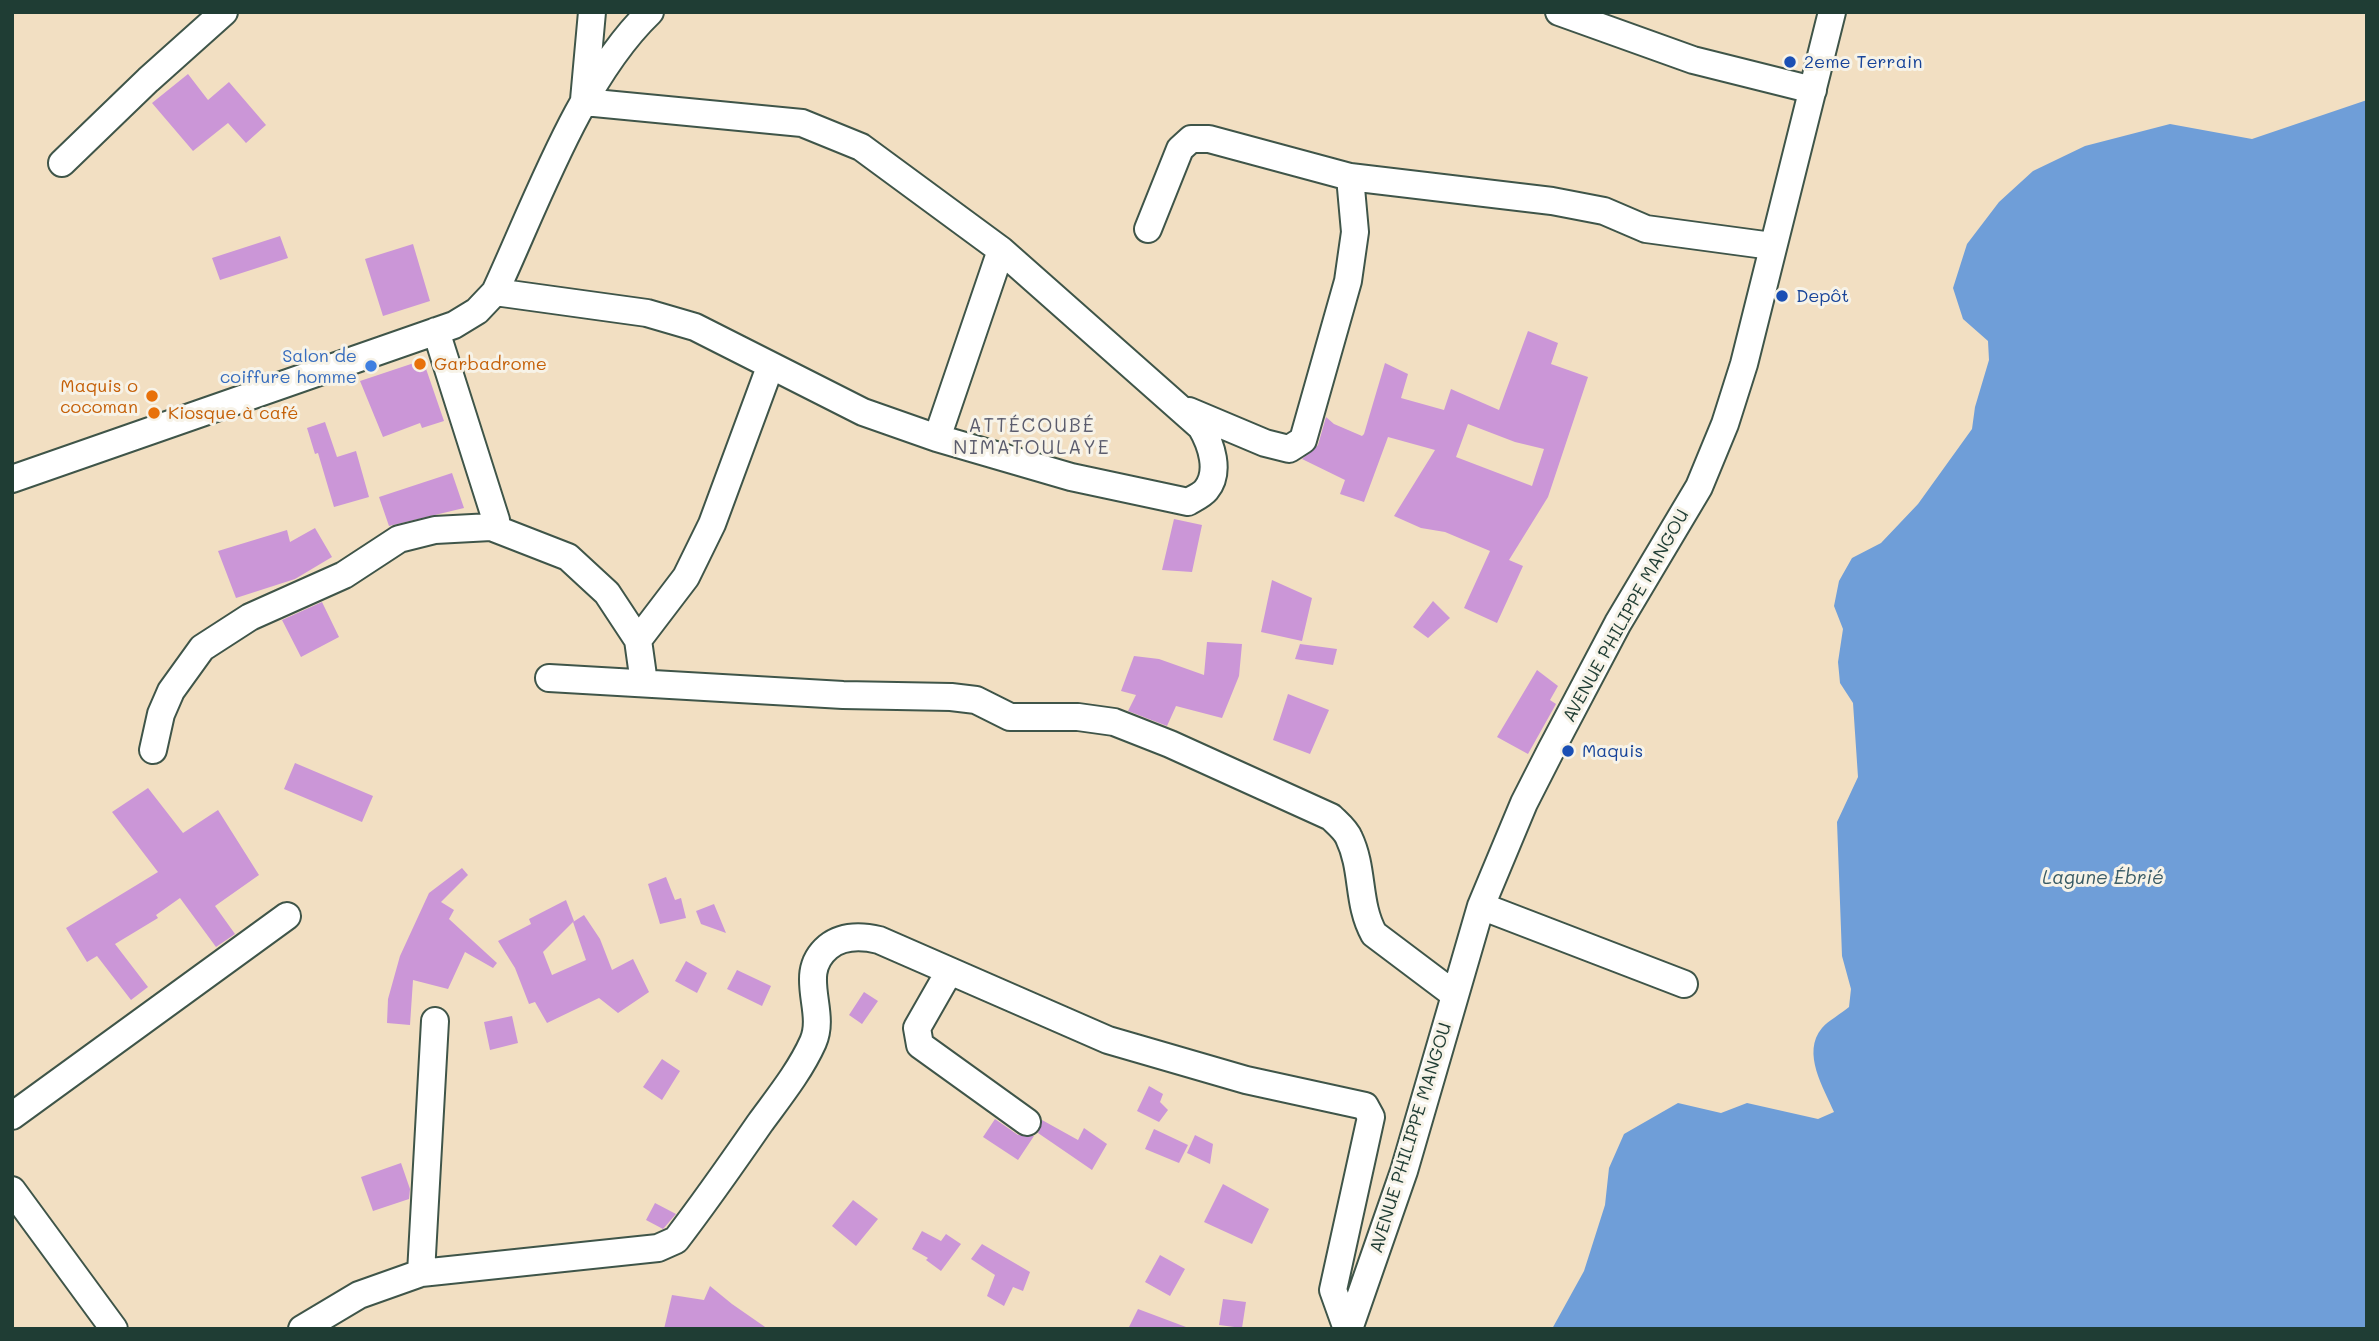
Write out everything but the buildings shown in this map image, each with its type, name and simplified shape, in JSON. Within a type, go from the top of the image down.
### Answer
[{"type":"street","points":[[62,163],[224,12]]},
{"type":"street","points":[[584,102],[592,12]]},
{"type":"street","points":[[12,479],[454,325],[477,311],[495,292],[584,102],[636,25],[650,12]]},
{"type":"street","points":[[1559,12],[1693,60],[1813,90]]},
{"type":"street","name":"AVENUE PHILIPPE MANGOU","points":[[1348,1329],[1404,1171],[1481,906],[1524,803],[1618,624],[1699,487],[1725,424],[1744,364],[1832,12]]},
{"type":"street","points":[[495,292],[646,313],[695,327],[770,368],[863,412],[937,438],[1071,477],[1188,502],[1207,489],[1214,466],[1211,444],[1201,427],[1001,250],[862,147],[802,123],[584,102]]},
{"type":"street","points":[[1149,229],[1180,149],[1191,139],[1236,144],[1350,177],[1552,201],[1604,211],[1646,229],[1772,246]]},
{"type":"street","points":[[1177,406],[1265,443],[1289,449],[1303,440],[1348,281],[1355,232],[1350,177]]},
{"type":"street","points":[[937,438],[1001,250]]},
{"type":"street","points":[[436,331],[496,520],[491,527]]},
{"type":"street","points":[[638,639],[686,577],[712,524],[770,368]]},
{"type":"street","points":[[153,750],[161,714],[184,668],[202,648],[250,617],[344,575],[399,539],[435,530],[491,527],[568,557],[607,593],[638,639],[644,683]]},
{"type":"street","points":[[549,678],[843,695],[951,696],[976,700],[1010,717],[1078,717],[1114,722],[1170,744],[1331,817],[1349,836],[1359,869],[1366,920],[1374,934],[1455,995]]},
{"type":"street","points":[[1481,906],[1684,984]]},
{"type":"street","points":[[12,1116],[287,916]]},
{"type":"street","points":[[302,1329],[359,1295],[421,1273],[658,1248],[676,1240],[794,1075],[811,1046],[817,1031],[819,1013],[810,983],[816,963],[828,947],[843,939],[860,936],[879,940],[1108,1040],[1246,1080],[1365,1107],[1371,1112],[1334,1290],[1348,1329]]},
{"type":"street","points":[[949,972],[917,1028],[920,1045],[1027,1122]]},
{"type":"street","points":[[421,1273],[435,1021]]},
{"type":"street","points":[[12,1191],[22,1226],[114,1329]]},
{"type":"water","name":"Lagune Ébrié","points":[[2367,100],[2367,1329],[1552,1329],[1584,1271],[1605,1205],[1609,1168],[1624,1134],[1678,1103],[1721,1113],[1747,1103],[1818,1119],[1834,1112],[1816,1070],[1814,1048],[1822,1028],[1849,1007],[1851,989],[1842,956],[1837,822],[1858,777],[1853,703],[1840,683],[1838,662],[1843,629],[1834,606],[1839,581],[1852,558],[1881,543],[1918,504],[1972,429],[1975,407],[1989,360],[1988,341],[1963,319],[1953,288],[1967,244],[1999,202],[2033,171],[2085,146],[2170,124],[2252,139]]},
{"type":"place","name":"2eme Terrain","points":[[1790,62]]},
{"type":"place","name":"Depôt","points":[[1782,296]]},
{"type":"place","name":"Garbadrome","points":[[420,364]]},
{"type":"place","name":"Salon de coiffure homme","points":[[371,366]]},
{"type":"place","name":"Maquis o cocoman","points":[[152,396]]},
{"type":"place","name":"Kiosque à café","points":[[154,413]]},
{"type":"place","name":"Maquis","points":[[1568,751]]},
{"type":"district","name":"ATTÉCOUBÉ NIMATOULAYE","points":[[1032,437]]}]
